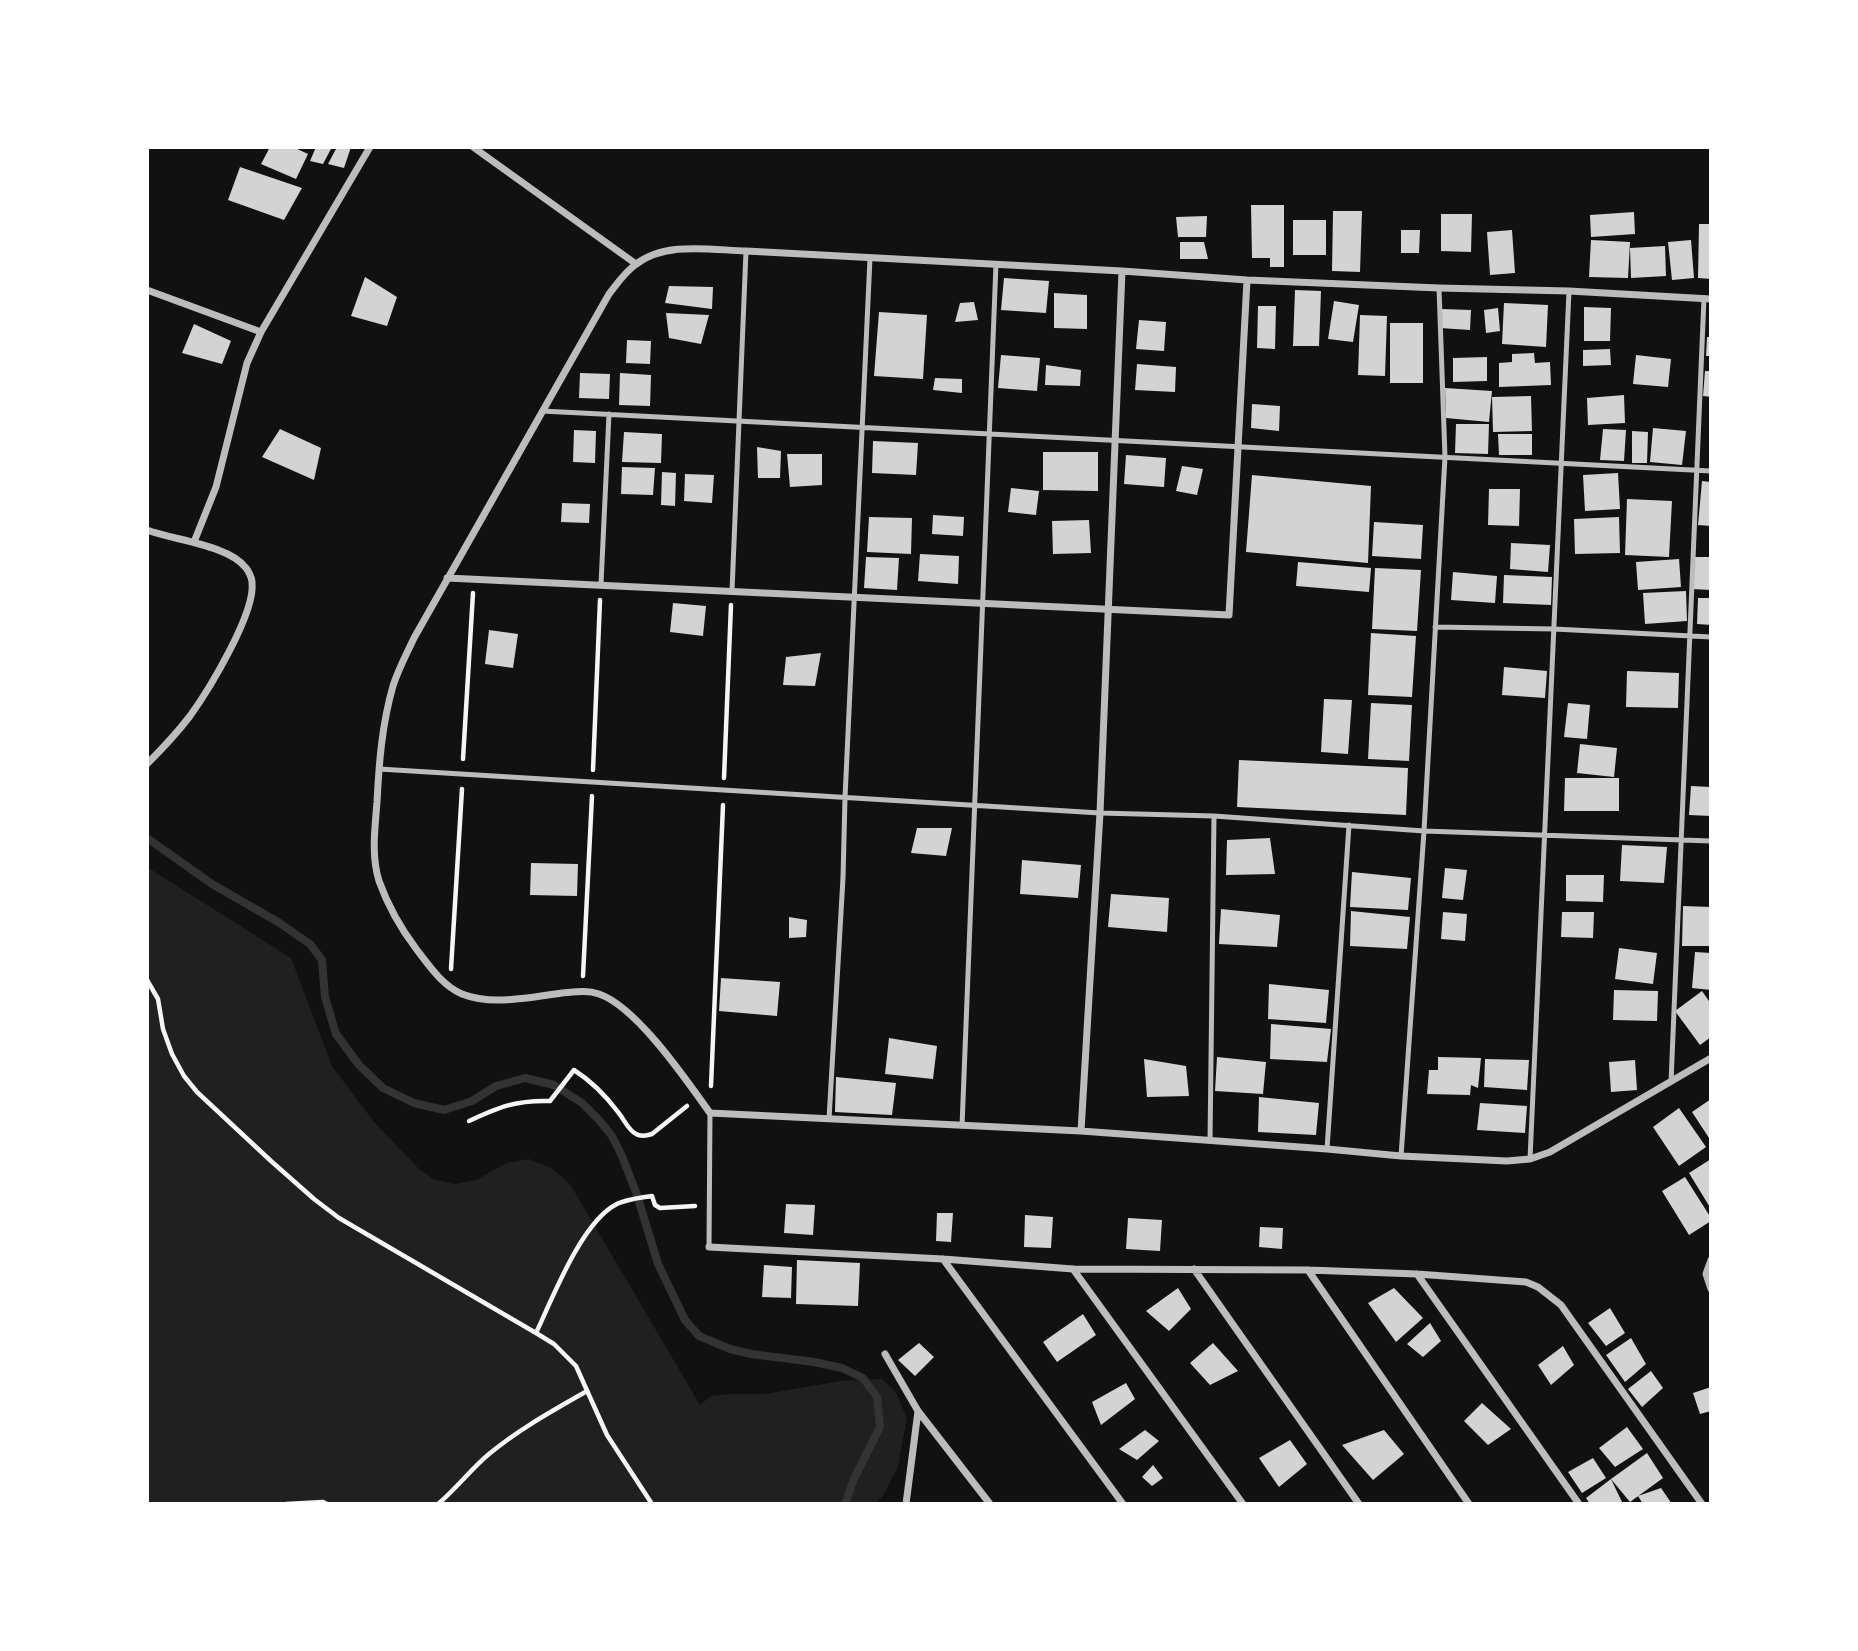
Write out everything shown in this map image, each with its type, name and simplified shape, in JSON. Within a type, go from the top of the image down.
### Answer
[{"type":"street","points":[[194,542],[216,487],[247,363],[261,332],[370,147]]},
{"type":"street","points":[[473,147],[636,264]]},
{"type":"street","points":[[1707,298],[1247,280],[746,251],[671,250],[653,254],[622,277],[610,294],[414,638],[393,683],[385,718],[373,850],[379,879],[393,913],[414,945],[450,987],[474,998],[501,1000],[582,991],[599,994],[622,1008],[635,1020],[669,1057],[710,1114],[1081,1131],[1401,1156],[1507,1161],[1530,1159],[1550,1152],[1711,1058]]},
{"type":"street","points":[[1081,1131],[1110,610],[1122,271]]},
{"type":"street","points":[[447,578],[1229,615],[1247,280]]},
{"type":"street","points":[[147,290],[261,332]]},
{"type":"street","points":[[147,530],[225,553],[246,568],[252,582],[249,601],[237,636],[208,689],[188,719],[147,764]]},
{"type":"street","points":[[709,1247],[943,1259],[1073,1269],[1308,1270],[1526,1282],[1549,1294],[1561,1305],[1702,1504]]},
{"type":"street","points":[[943,1259],[1123,1504]]},
{"type":"street","points":[[1711,1260],[1706,1274],[1711,1289]]},
{"type":"street","points":[[1073,1269],[1242,1504]]},
{"type":"street","points":[[1194,1269],[1359,1504]]},
{"type":"street","points":[[1308,1270],[1469,1504]]},
{"type":"street","points":[[1417,1274],[1579,1504]]},
{"type":"street","points":[[885,1354],[918,1411],[990,1504]]},
{"type":"street","points":[[906,1504],[918,1411]]},
{"type":"lane","points":[[732,590],[746,251]]},
{"type":"lane","points":[[829,1119],[843,878],[870,258]]},
{"type":"lane","points":[[962,1126],[996,264]]},
{"type":"lane","points":[[1401,1156],[1424,831],[1445,457],[1439,288]]},
{"type":"lane","points":[[1530,1159],[1569,291]]},
{"type":"lane","points":[[1671,1082],[1707,298]]},
{"type":"lane","points":[[542,411],[1711,471]]},
{"type":"lane","points":[[601,584],[609,414]]},
{"type":"lane","points":[[1435,627],[1554,629],[1711,638]]},
{"type":"lane","points":[[379,769],[1100,813],[1214,816],[1424,831],[1711,841]]},
{"type":"lane","points":[[1210,1141],[1214,816]]},
{"type":"lane","points":[[1327,1149],[1349,825]]},
{"type":"lane","points":[[709,1247],[710,1114]]},
{"type":"path","points":[[710,1114],[732,590]]},
{"type":"path","points":[[147,980],[158,999],[163,1029],[172,1054],[197,1092],[271,1161],[339,1218],[554,1344],[576,1366],[607,1435],[652,1504]]},
{"type":"path","points":[[468,1121],[514,1102],[550,1101],[574,1070],[594,1084],[637,1136],[652,1134],[699,1097]]},
{"type":"path","points":[[536,1333],[583,1239],[613,1206],[652,1196],[655,1205],[664,1209],[710,1205]]},
{"type":"path","points":[[438,1504],[492,1451],[525,1427],[587,1391]]},
{"type":"path","points":[[286,1504],[327,1504]]},
{"type":"shaded area","points":[[147,867],[291,958],[332,1066],[374,1122],[418,1168],[433,1179],[455,1184],[476,1180],[507,1163],[529,1159],[551,1168],[570,1184],[700,1405],[711,1396],[765,1394],[841,1381],[882,1379],[895,1391],[907,1418],[898,1466],[884,1494],[875,1504],[147,1504]]},
{"type":"building","points":[[270,147],[293,147],[308,154],[296,179],[261,164]]},
{"type":"building","points":[[316,147],[332,147],[323,164],[310,161]]},
{"type":"building","points":[[337,147],[351,147],[344,168],[328,164]]},
{"type":"building","points":[[240,167],[302,188],[284,220],[228,200]]},
{"type":"building","points":[[1251,205],[1284,205],[1284,267],[1270,267],[1270,258],[1252,258]]},
{"type":"building","points":[[1333,211],[1362,211],[1360,272],[1332,271]]},
{"type":"building","points":[[1634,212],[1635,234],[1591,237],[1590,215]]},
{"type":"building","points":[[1441,214],[1472,214],[1471,252],[1441,251]]},
{"type":"building","points":[[1207,216],[1206,237],[1178,237],[1176,217]]},
{"type":"building","points":[[1293,220],[1326,220],[1326,255],[1293,255]]},
{"type":"building","points":[[1699,224],[1711,224],[1711,279],[1698,278]]},
{"type":"building","points":[[1401,230],[1420,230],[1419,253],[1401,253]]},
{"type":"building","points":[[1512,230],[1515,273],[1490,275],[1487,232]]},
{"type":"building","points":[[1591,240],[1630,242],[1628,278],[1589,277]]},
{"type":"building","points":[[1691,240],[1694,278],[1672,280],[1668,242]]},
{"type":"building","points":[[1180,242],[1204,242],[1208,259],[1180,259]]},
{"type":"building","points":[[1665,246],[1666,276],[1631,278],[1630,248]]},
{"type":"building","points":[[365,277],[397,297],[387,326],[351,316]]},
{"type":"building","points":[[1004,278],[1049,281],[1046,313],[1001,310]]},
{"type":"building","points":[[669,286],[713,287],[712,309],[665,303]]},
{"type":"building","points":[[1295,290],[1321,291],[1319,346],[1293,346]]},
{"type":"building","points":[[1054,293],[1087,295],[1087,329],[1054,328]]},
{"type":"building","points":[[1334,301],[1359,305],[1353,342],[1328,339]]},
{"type":"building","points":[[974,302],[978,320],[955,322],[960,303]]},
{"type":"building","points":[[1504,303],[1548,305],[1546,347],[1502,344]]},
{"type":"building","points":[[1258,306],[1276,306],[1275,349],[1257,348]]},
{"type":"building","points":[[1584,307],[1611,308],[1610,341],[1584,341]]},
{"type":"building","points":[[1498,308],[1500,331],[1486,333],[1484,310]]},
{"type":"building","points":[[1441,309],[1471,310],[1470,330],[1440,328]]},
{"type":"building","points":[[879,312],[927,315],[923,379],[874,376]]},
{"type":"building","points":[[666,313],[709,315],[701,344],[669,338]]},
{"type":"building","points":[[1360,315],[1387,316],[1385,376],[1358,375]]},
{"type":"building","points":[[1139,320],[1166,322],[1164,351],[1136,349]]},
{"type":"building","points":[[1390,323],[1423,323],[1423,383],[1390,383]]},
{"type":"building","points":[[194,324],[231,341],[222,364],[182,353]]},
{"type":"building","points":[[1707,337],[1711,337],[1711,356],[1706,356]]},
{"type":"building","points":[[627,340],[651,341],[650,364],[626,363]]},
{"type":"building","points":[[1610,349],[1611,365],[1583,366],[1583,350]]},
{"type":"building","points":[[1534,353],[1535,363],[1550,362],[1551,385],[1499,387],[1499,363],[1512,362],[1512,354]]},
{"type":"building","points":[[1001,355],[1040,358],[1037,391],[998,388]]},
{"type":"building","points":[[1636,355],[1671,359],[1668,387],[1633,384]]},
{"type":"building","points":[[1487,357],[1487,381],[1453,382],[1453,358]]},
{"type":"building","points":[[1137,364],[1176,367],[1175,392],[1135,390]]},
{"type":"building","points":[[1046,365],[1081,370],[1080,386],[1045,385]]},
{"type":"building","points":[[1705,371],[1711,371],[1711,397],[1703,396]]},
{"type":"building","points":[[580,373],[610,374],[609,399],[579,398]]},
{"type":"building","points":[[620,373],[651,375],[650,406],[619,405]]},
{"type":"building","points":[[935,378],[962,379],[962,393],[933,390]]},
{"type":"building","points":[[1445,388],[1492,391],[1489,422],[1446,418]]},
{"type":"building","points":[[1624,395],[1625,423],[1588,425],[1587,398]]},
{"type":"building","points":[[1531,396],[1532,431],[1493,432],[1492,397]]},
{"type":"building","points":[[1252,404],[1280,406],[1279,431],[1251,428]]},
{"type":"building","points":[[1456,424],[1489,424],[1488,454],[1455,453]]},
{"type":"building","points":[[1653,428],[1686,431],[1682,465],[1650,462]]},
{"type":"building","points":[[280,429],[321,448],[314,480],[262,457]]},
{"type":"building","points":[[1603,429],[1626,430],[1624,461],[1600,460]]},
{"type":"building","points":[[574,430],[596,431],[595,463],[573,462]]},
{"type":"building","points":[[1632,431],[1648,432],[1647,463],[1632,463]]},
{"type":"building","points":[[624,432],[662,434],[661,463],[622,462]]},
{"type":"building","points":[[1498,434],[1532,434],[1532,455],[1499,455]]},
{"type":"building","points":[[873,441],[918,443],[916,475],[872,473]]},
{"type":"building","points":[[757,447],[781,451],[780,478],[758,478]]},
{"type":"building","points":[[1043,452],[1098,452],[1098,491],[1043,490]]},
{"type":"building","points":[[787,454],[822,454],[822,485],[790,487]]},
{"type":"building","points":[[1126,455],[1166,458],[1164,487],[1124,484]]},
{"type":"building","points":[[1182,466],[1203,469],[1197,495],[1176,491]]},
{"type":"building","points":[[622,467],[655,468],[653,495],[621,494]]},
{"type":"building","points":[[662,472],[676,473],[675,506],[661,505]]},
{"type":"building","points":[[1618,473],[1620,509],[1585,511],[1583,475]]},
{"type":"building","points":[[685,474],[714,475],[712,503],[684,501]]},
{"type":"building","points":[[1252,475],[1371,486],[1368,563],[1246,552]]},
{"type":"building","points":[[1702,481],[1711,482],[1711,526],[1698,525]]},
{"type":"building","points":[[1011,488],[1039,491],[1036,515],[1008,512]]},
{"type":"building","points":[[1489,489],[1520,489],[1519,526],[1488,525]]},
{"type":"building","points":[[1627,499],[1672,501],[1669,557],[1625,555]]},
{"type":"building","points":[[562,503],[590,504],[589,523],[561,522]]},
{"type":"building","points":[[933,515],[964,517],[963,536],[932,534]]},
{"type":"building","points":[[869,517],[912,518],[911,554],[867,552]]},
{"type":"building","points":[[1619,517],[1620,553],[1575,554],[1574,519]]},
{"type":"building","points":[[1089,520],[1091,553],[1053,554],[1052,521]]},
{"type":"building","points":[[1374,522],[1423,525],[1421,559],[1372,556]]},
{"type":"building","points":[[1511,543],[1550,545],[1548,572],[1510,569]]},
{"type":"building","points":[[920,554],[959,556],[958,584],[918,581]]},
{"type":"building","points":[[866,557],[899,558],[897,590],[864,588]]},
{"type":"building","points":[[1693,557],[1711,557],[1711,590],[1692,589]]},
{"type":"building","points":[[1679,559],[1681,587],[1638,590],[1636,562]]},
{"type":"building","points":[[1298,562],[1371,568],[1369,592],[1296,586]]},
{"type":"building","points":[[1375,568],[1421,570],[1417,631],[1372,629]]},
{"type":"building","points":[[1453,572],[1497,576],[1495,603],[1451,600]]},
{"type":"building","points":[[1504,575],[1552,577],[1551,605],[1503,603]]},
{"type":"building","points":[[1686,591],[1687,621],[1645,624],[1643,593]]},
{"type":"building","points":[[1698,598],[1711,598],[1711,625],[1697,624]]},
{"type":"building","points":[[673,603],[706,606],[703,636],[670,632]]},
{"type":"building","points":[[489,630],[518,634],[513,668],[485,664]]},
{"type":"building","points":[[1371,633],[1416,636],[1412,697],[1368,695]]},
{"type":"building","points":[[821,653],[815,686],[783,685],[786,657]]},
{"type":"building","points":[[1504,667],[1547,671],[1545,698],[1502,695]]},
{"type":"building","points":[[1627,671],[1679,673],[1678,708],[1626,707]]},
{"type":"building","points":[[1324,699],[1352,700],[1348,754],[1321,752]]},
{"type":"building","points":[[1371,703],[1412,705],[1409,761],[1368,759]]},
{"type":"building","points":[[1568,703],[1590,705],[1587,739],[1564,737]]},
{"type":"building","points":[[1580,744],[1617,748],[1614,777],[1577,773]]},
{"type":"building","points":[[1239,760],[1408,768],[1406,815],[1237,807]]},
{"type":"building","points":[[1565,778],[1619,778],[1619,811],[1564,811]]},
{"type":"building","points":[[1691,786],[1711,787],[1711,816],[1689,815]]},
{"type":"building","points":[[917,828],[952,828],[946,856],[911,853]]},
{"type":"building","points":[[1270,838],[1275,874],[1226,875],[1227,840]]},
{"type":"building","points":[[1622,845],[1667,847],[1664,883],[1620,881]]},
{"type":"building","points":[[1022,860],[1081,865],[1078,898],[1020,894]]},
{"type":"building","points":[[531,863],[578,864],[577,896],[530,895]]},
{"type":"building","points":[[1445,868],[1467,870],[1463,900],[1442,898]]},
{"type":"building","points":[[1352,872],[1411,878],[1408,910],[1350,907]]},
{"type":"building","points":[[1566,875],[1604,875],[1603,902],[1566,901]]},
{"type":"building","points":[[1111,894],[1169,898],[1167,932],[1108,927]]},
{"type":"building","points":[[1683,906],[1711,907],[1711,946],[1682,946]]},
{"type":"building","points":[[1221,909],[1280,915],[1277,947],[1219,944]]},
{"type":"building","points":[[1351,911],[1410,917],[1407,949],[1350,946]]},
{"type":"building","points":[[1443,912],[1467,914],[1465,941],[1441,939]]},
{"type":"building","points":[[1562,912],[1594,912],[1593,938],[1561,937]]},
{"type":"building","points":[[789,917],[807,920],[806,937],[789,938]]},
{"type":"building","points":[[1619,948],[1657,953],[1653,984],[1615,979]]},
{"type":"building","points":[[1695,952],[1711,953],[1711,990],[1692,988]]},
{"type":"building","points":[[721,978],[780,982],[777,1016],[719,1011]]},
{"type":"building","points":[[1269,984],[1329,990],[1326,1023],[1268,1019]]},
{"type":"building","points":[[1614,990],[1658,991],[1657,1021],[1613,1020]]},
{"type":"building","points":[[1702,991],[1711,1004],[1711,1037],[1700,1045],[1675,1011]]},
{"type":"building","points":[[1271,1024],[1331,1029],[1327,1062],[1270,1059]]},
{"type":"building","points":[[889,1038],[937,1046],[933,1079],[885,1074]]},
{"type":"building","points":[[1217,1057],[1266,1062],[1263,1094],[1215,1091]]},
{"type":"building","points":[[1438,1057],[1481,1058],[1478,1088],[1471,1085],[1470,1095],[1427,1094],[1429,1070],[1438,1070]]},
{"type":"building","points":[[1144,1059],[1186,1066],[1189,1096],[1147,1097]]},
{"type":"building","points":[[1485,1059],[1529,1060],[1527,1090],[1484,1087]]},
{"type":"building","points":[[1635,1060],[1637,1090],[1611,1092],[1609,1062]]},
{"type":"building","points":[[836,1077],[896,1083],[892,1115],[835,1112]]},
{"type":"building","points":[[1259,1097],[1319,1103],[1316,1135],[1258,1132]]},
{"type":"building","points":[[1711,1099],[1711,1141],[1692,1112]]},
{"type":"building","points":[[1480,1103],[1527,1106],[1525,1133],[1477,1130]]},
{"type":"building","points":[[1679,1108],[1706,1147],[1679,1166],[1653,1127]]},
{"type":"building","points":[[1711,1159],[1711,1209],[1689,1173]]},
{"type":"building","points":[[1685,1177],[1711,1218],[1711,1221],[1689,1235],[1662,1191]]},
{"type":"building","points":[[786,1204],[815,1205],[813,1235],[784,1233]]},
{"type":"building","points":[[937,1213],[953,1213],[951,1242],[936,1241]]},
{"type":"building","points":[[1025,1215],[1053,1217],[1051,1248],[1024,1247]]},
{"type":"building","points":[[1128,1218],[1162,1220],[1160,1251],[1126,1249]]},
{"type":"building","points":[[1260,1227],[1283,1228],[1282,1249],[1259,1247]]},
{"type":"building","points":[[797,1260],[860,1263],[858,1306],[796,1304]]},
{"type":"building","points":[[764,1265],[792,1267],[791,1298],[762,1297]]},
{"type":"building","points":[[1178,1288],[1191,1309],[1169,1331],[1146,1311]]},
{"type":"building","points":[[1394,1288],[1423,1318],[1396,1342],[1368,1303]]},
{"type":"building","points":[[1610,1308],[1625,1333],[1606,1346],[1588,1323]]},
{"type":"building","points":[[1083,1314],[1096,1335],[1057,1362],[1043,1342]]},
{"type":"building","points":[[1430,1323],[1441,1341],[1423,1357],[1407,1344]]},
{"type":"building","points":[[1631,1338],[1646,1364],[1625,1382],[1606,1355]]},
{"type":"building","points":[[919,1343],[934,1357],[915,1376],[898,1360]]},
{"type":"building","points":[[1213,1343],[1238,1371],[1210,1385],[1190,1363]]},
{"type":"building","points":[[1563,1346],[1574,1365],[1551,1385],[1538,1365]]},
{"type":"building","points":[[1651,1371],[1663,1388],[1642,1407],[1628,1389]]},
{"type":"building","points":[[1126,1383],[1135,1399],[1101,1425],[1092,1402]]},
{"type":"building","points":[[1711,1387],[1711,1411],[1700,1414],[1693,1393]]},
{"type":"building","points":[[1482,1403],[1511,1429],[1488,1445],[1464,1421]]},
{"type":"building","points":[[1627,1427],[1643,1449],[1615,1467],[1599,1448]]},
{"type":"building","points":[[1145,1430],[1159,1441],[1137,1460],[1119,1449]]},
{"type":"building","points":[[1384,1430],[1404,1454],[1373,1480],[1342,1445]]},
{"type":"building","points":[[1290,1440],[1307,1464],[1279,1487],[1259,1458]]},
{"type":"building","points":[[1647,1453],[1663,1478],[1630,1502],[1611,1479]]},
{"type":"building","points":[[1593,1458],[1606,1478],[1582,1493],[1568,1472]]},
{"type":"building","points":[[1153,1465],[1163,1478],[1152,1486],[1142,1477]]},
{"type":"building","points":[[1611,1479],[1623,1504],[1590,1504],[1586,1498]]},
{"type":"building","points":[[1661,1488],[1672,1504],[1643,1504],[1638,1496]]},
{"type":"waterway","points":[[147,838],[212,884],[310,944],[322,960],[325,997],[336,1034],[359,1065],[383,1088],[414,1103],[444,1110],[472,1101],[496,1086],[525,1078],[554,1085],[582,1103],[612,1136],[637,1195],[658,1264],[685,1320],[699,1336],[730,1349],[751,1354],[842,1368],[863,1378],[877,1397],[880,1427],[854,1479],[845,1504]]}]
